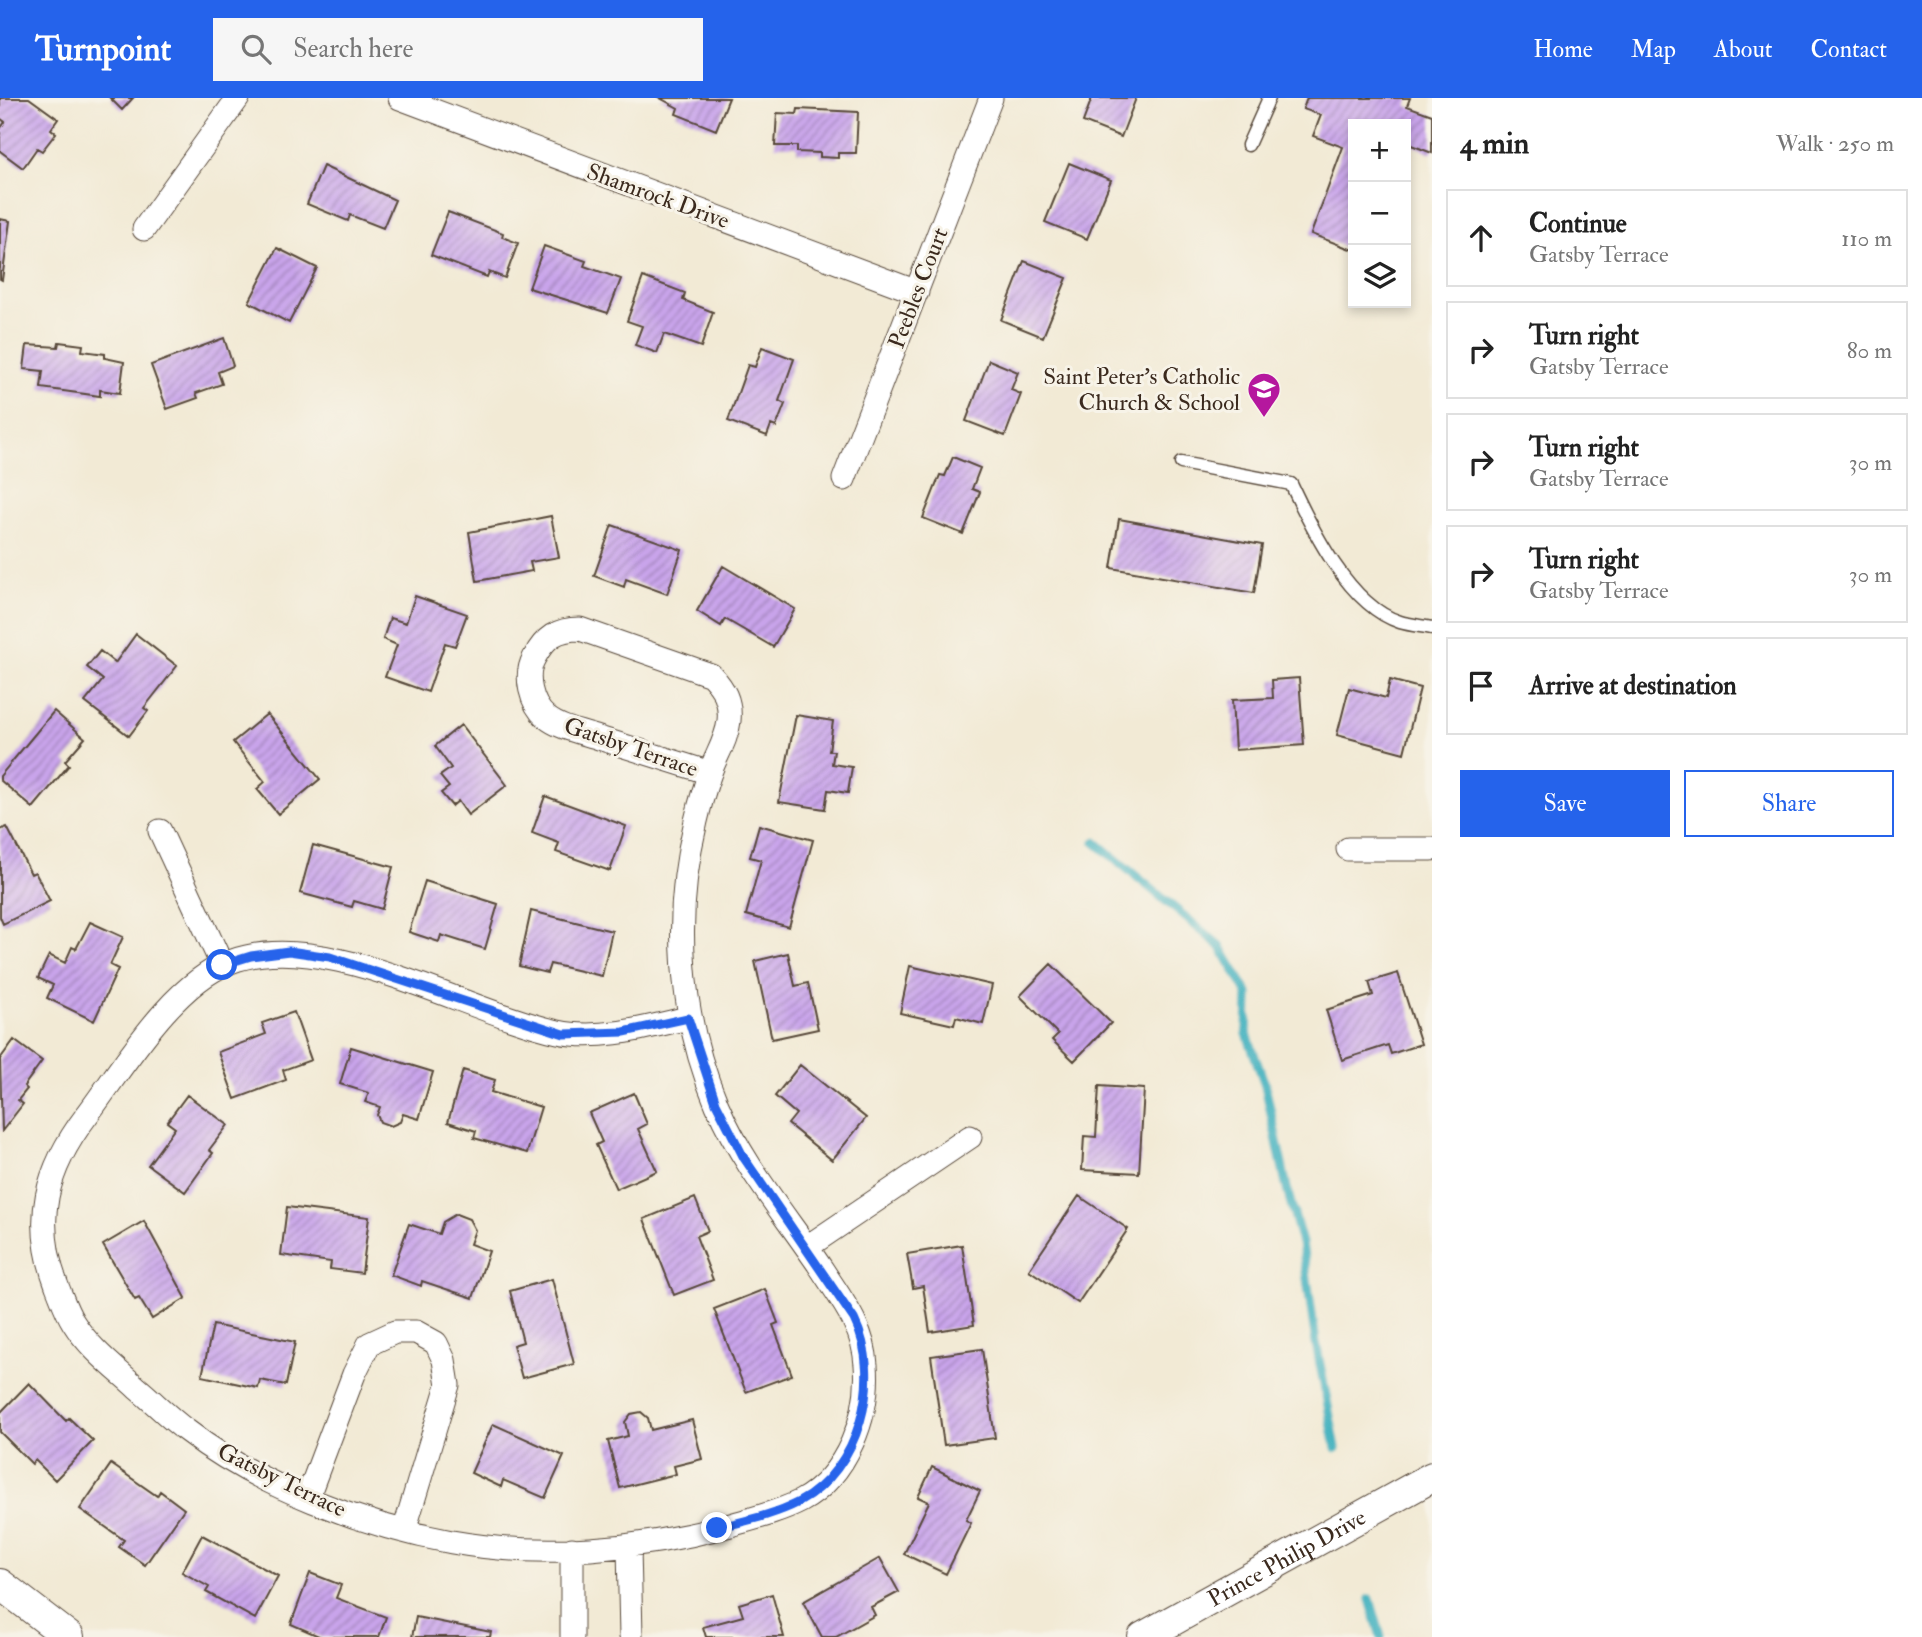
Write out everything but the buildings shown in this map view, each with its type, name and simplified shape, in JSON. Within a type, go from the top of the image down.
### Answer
[{"type":"street","points":[[144,229],[238,98]]},
{"type":"street","name":"Shamrock Drive","points":[[400,98],[917,292]]},
{"type":"street","name":"Peebles Court","points":[[844,478],[991,98]]},
{"type":"street","name":"Gatsby Terrace","points":[[688,1018],[624,1032],[564,1034],[330,957],[289,951],[251,956],[222,965],[197,982],[166,1012],[70,1137],[50,1180],[43,1219],[47,1258],[71,1319],[97,1353],[189,1433],[256,1474],[351,1515],[404,1531],[469,1544],[572,1549],[629,1547],[717,1528],[798,1503],[829,1480],[842,1460],[861,1418],[867,1386],[866,1358],[861,1333],[807,1247],[744,1158],[716,1103],[688,1018],[682,953],[685,888],[695,824],[710,773],[729,730],[730,709],[725,690],[711,675],[580,629],[560,629],[541,644],[530,664],[529,682],[535,701],[546,717],[571,729],[710,773]]},
{"type":"street","points":[[160,831],[222,965]]},
{"type":"street","points":[[1348,849],[1432,849]]},
{"type":"street","points":[[807,1247],[970,1137]]},
{"type":"street","points":[[309,1496],[354,1374],[369,1344],[396,1332],[416,1332],[436,1343],[444,1360],[448,1385],[404,1531]]},
{"type":"street","name":"Prince Philip Drive","points":[[1143,1637],[1432,1477]]},
{"type":"street","points":[[629,1547],[631,1637]]},
{"type":"street","points":[[572,1549],[572,1637]]},
{"type":"street","points":[[0,1584],[69,1637]]},
{"type":"lane","points":[[1248,145],[1269,98]]},
{"type":"lane","points":[[1181,463],[1292,484],[1321,546],[1369,604],[1399,622],[1432,628]]},
{"type":"waterway","points":[[1095,842],[1220,946],[1248,994],[1247,1034],[1265,1085],[1288,1193],[1302,1243],[1316,1343],[1336,1448]]},
{"type":"waterway","points":[[1370,1599],[1381,1637]]},
{"type":"place","name":"Saint Peter's Catholic Church & School","points":[[1264,419]]},
{"type":"route","points":[[222,965],[251,956],[289,951],[330,957],[564,1034],[624,1032],[688,1018],[716,1103],[744,1158],[854,1319],[861,1333],[866,1358],[867,1386],[861,1418],[854,1439],[829,1480],[798,1503],[717,1528]]}]
